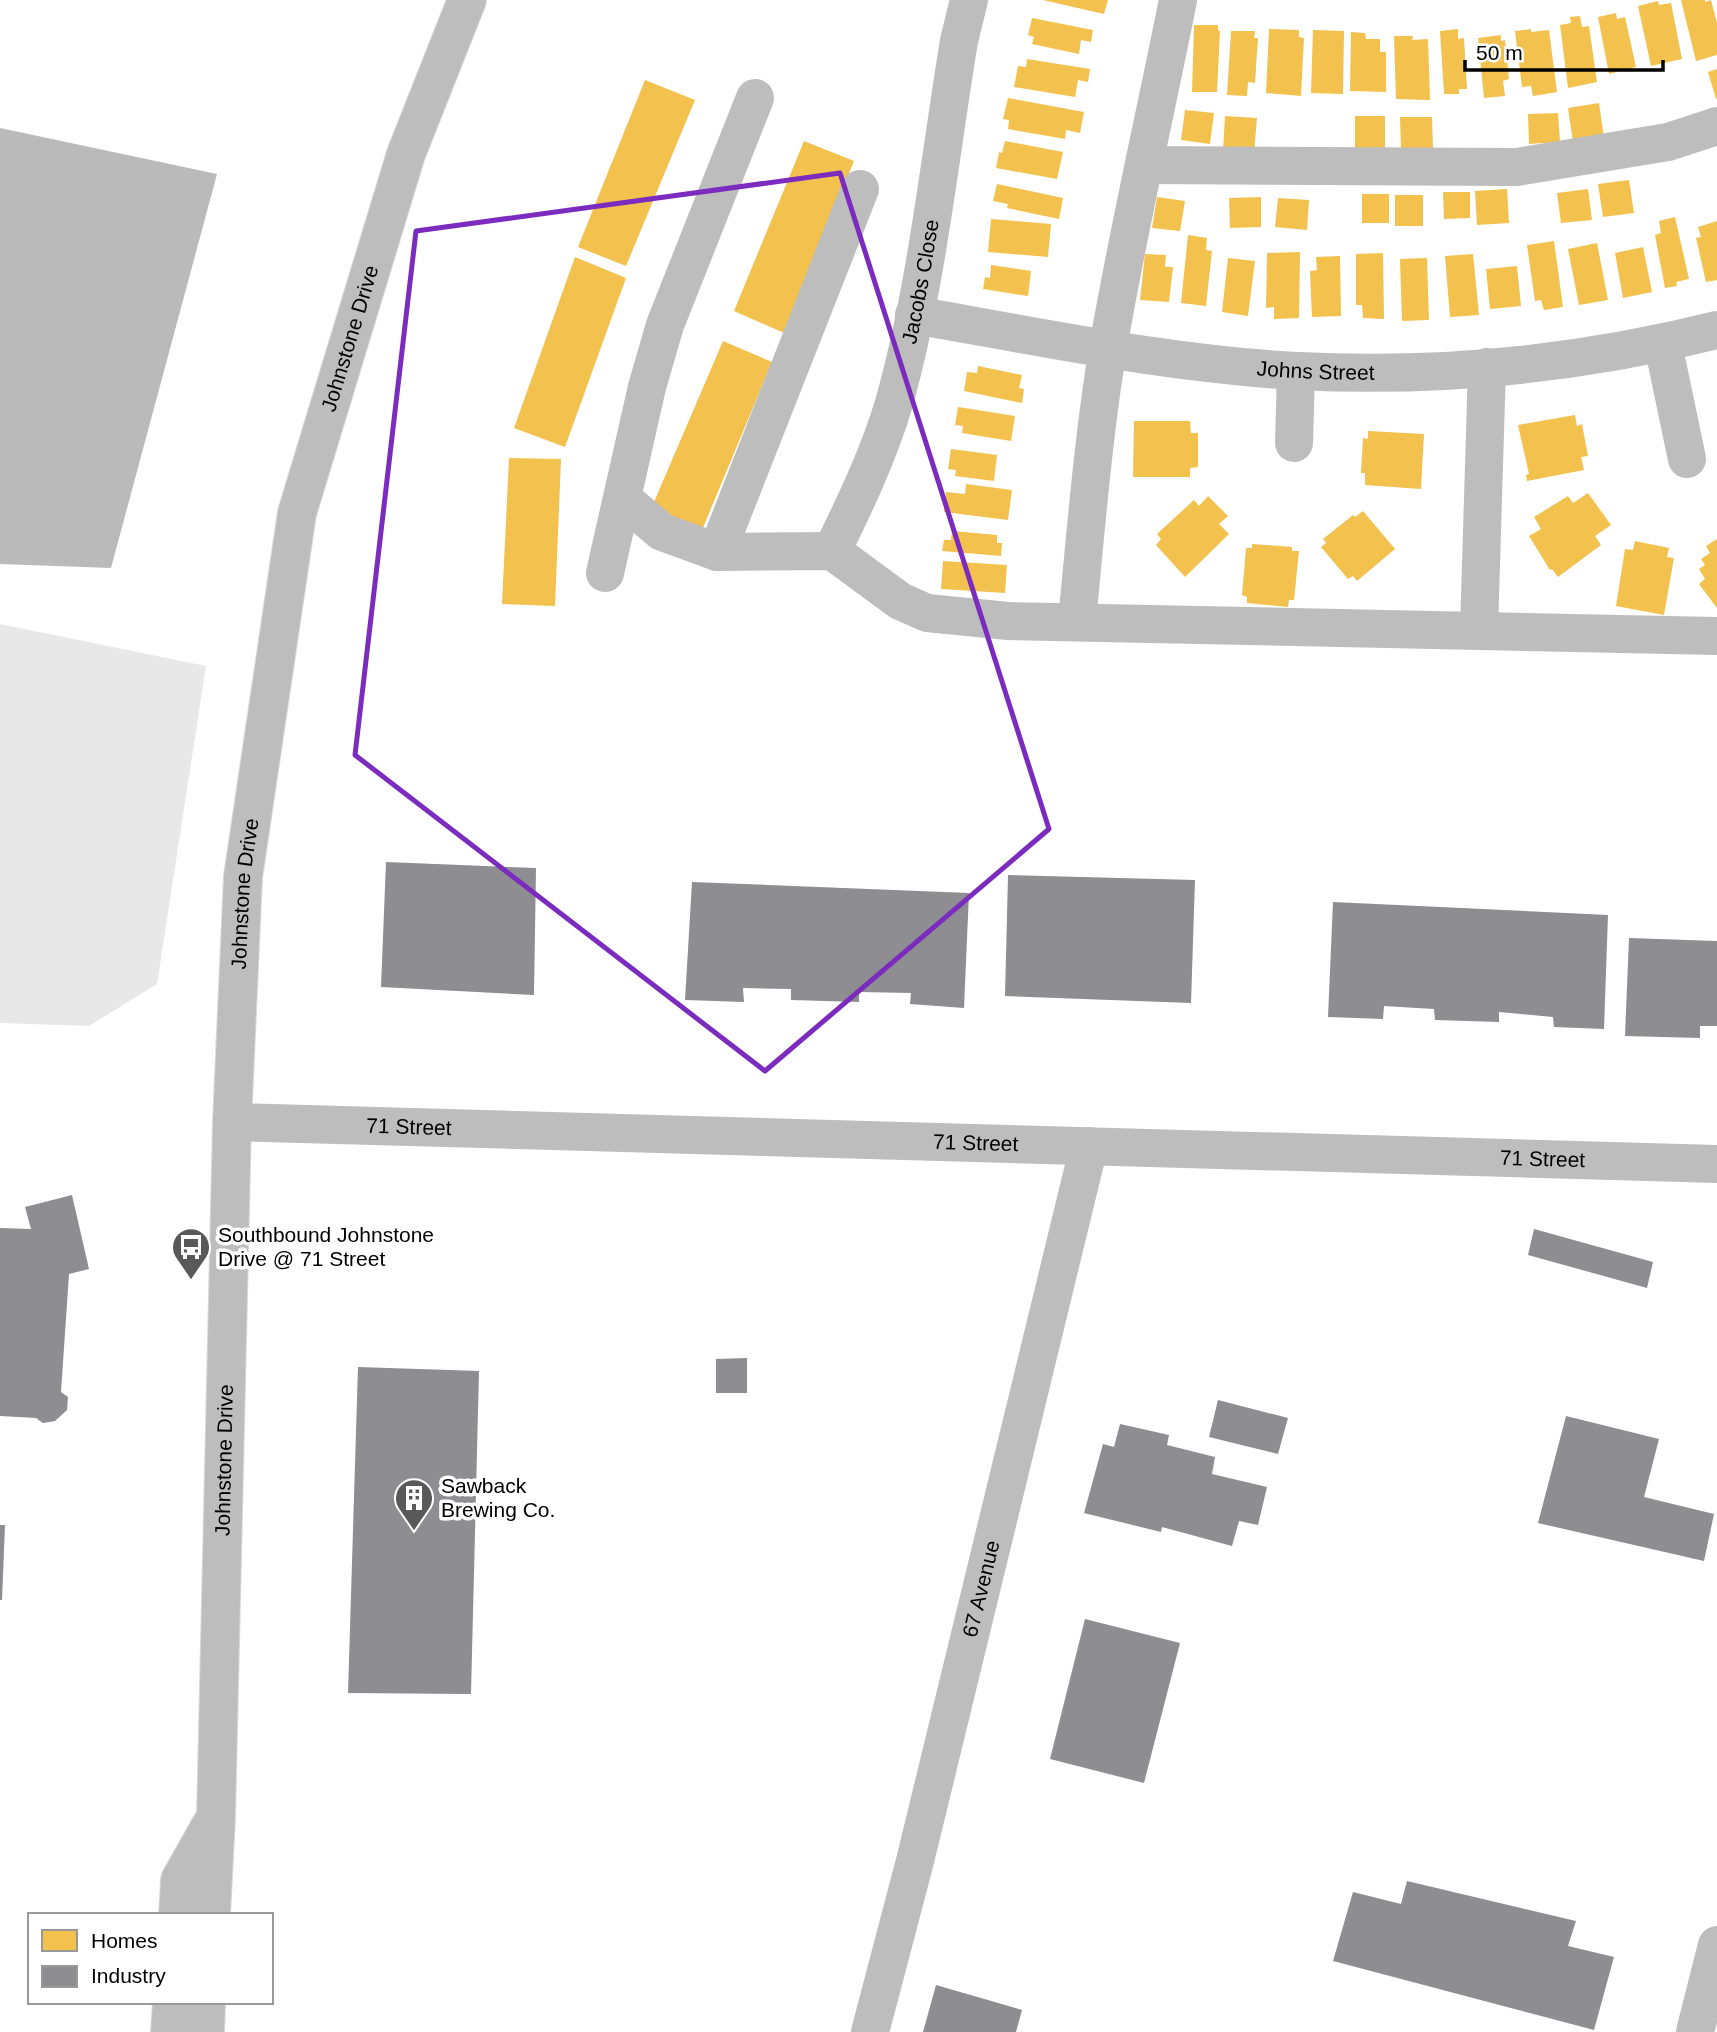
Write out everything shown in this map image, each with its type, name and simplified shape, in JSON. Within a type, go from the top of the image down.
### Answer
[{"type":"street","name":"Johnstone Drive","points":[[211,1913],[216,1817],[232,1122],[243,877],[297,513],[406,154],[467,0]]},
{"type":"street","name":"Jacobs Close","points":[[832,551],[893,406],[915,315],[959,41],[969,0]]},
{"type":"street","points":[[1077,621],[1089,494],[1108,349],[1178,0]]},
{"type":"street","points":[[605,573],[646,387],[665,325],[755,98]]},
{"type":"street","points":[[1145,165],[1517,167],[1668,142],[1717,126]]},
{"type":"street","points":[[717,552],[860,189]]},
{"type":"street","name":"Johns Street","points":[[915,315],[1108,349],[1200,362],[1360,372],[1487,367],[1569,359],[1663,344],[1717,330]]},
{"type":"street","points":[[1663,344],[1687,459]]},
{"type":"street","points":[[1479,630],[1487,367]]},
{"type":"street","points":[[1293,443],[1296,370]]},
{"type":"street","points":[[623,499],[663,532],[717,552],[832,551],[900,601],[927,614],[1008,621],[1717,636]]},
{"type":"street","name":"71 Street","points":[[232,1122],[1717,1164]]},
{"type":"street","name":"67 Avenue","points":[[870,2032],[915,1861],[1089,1146]]},
{"type":"street","name":"Johnstone Drive","points":[[178,1913],[180,1880],[216,1817]]},
{"type":"street","points":[[1695,2032],[1717,1945]]},
{"type":"street","points":[[170,2032],[172,2004]]},
{"type":"street","points":[[205,2032],[206,2004]]},
{"type":"highlighted area","points":[[840,173],[1049,829],[765,1071],[355,755],[416,231]]},
{"type":"shaded area","points":[[0,128],[217,174],[111,568],[0,564]]},
{"type":"shaded area","points":[[0,624],[206,666],[157,984],[89,1026],[0,1023]]},
{"type":"building: Homes","points":[[1043,0],[1108,0],[1104,14]]},
{"type":"building: Homes","points":[[1681,0],[1711,0],[1717,23],[1717,55],[1696,61]]},
{"type":"building: Homes","points":[[1658,1],[1659,5],[1671,3],[1682,59],[1651,66],[1638,6]]},
{"type":"building: Homes","points":[[1616,13],[1617,19],[1625,17],[1636,67],[1609,74],[1598,17]]},
{"type":"building: Homes","points":[[1580,16],[1582,27],[1589,26],[1597,82],[1568,88],[1560,25],[1571,23],[1570,17]]},
{"type":"building: Homes","points":[[1032,18],[1093,30],[1091,42],[1081,40],[1079,54],[1032,44],[1034,37],[1028,35]]},
{"type":"building: Homes","points":[[1194,25],[1218,25],[1217,92],[1192,92]]},
{"type":"building: Homes","points":[[1269,29],[1299,30],[1299,37],[1304,38],[1301,96],[1266,93]]},
{"type":"building: Homes","points":[[1458,29],[1458,39],[1464,38],[1467,89],[1459,89],[1459,94],[1444,94],[1440,31]]},
{"type":"building: Homes","points":[[1531,29],[1531,32],[1549,30],[1557,92],[1533,96],[1531,86],[1522,87],[1515,31]]},
{"type":"building: Homes","points":[[1313,30],[1344,31],[1343,94],[1311,93]]},
{"type":"building: Homes","points":[[1231,31],[1255,31],[1254,38],[1258,38],[1255,83],[1248,82],[1247,96],[1227,95]]},
{"type":"building: Homes","points":[[1351,32],[1365,33],[1366,39],[1380,39],[1380,52],[1386,52],[1386,92],[1350,91]]},
{"type":"building: Homes","points":[[1501,35],[1501,41],[1505,40],[1509,79],[1503,81],[1505,96],[1484,98],[1478,38]]},
{"type":"building: Homes","points":[[1394,36],[1413,36],[1412,40],[1428,39],[1430,100],[1396,99]]},
{"type":"building: Homes","points":[[1027,59],[1090,69],[1088,82],[1078,80],[1075,97],[1014,87],[1018,66],[1026,67]]},
{"type":"building: Homes","points":[[1717,69],[1717,99],[1716,99],[1708,72]]},
{"type":"building: Homes","points":[[645,80],[695,100],[626,266],[578,247]]},
{"type":"building: Homes","points":[[1008,98],[1084,112],[1080,133],[1066,130],[1065,139],[1008,129],[1009,120],[1003,119]]},
{"type":"building: Homes","points":[[1599,103],[1604,138],[1573,142],[1568,108]]},
{"type":"building: Homes","points":[[1185,110],[1214,113],[1210,144],[1181,140]]},
{"type":"building: Homes","points":[[1558,113],[1560,142],[1529,144],[1528,114]]},
{"type":"building: Homes","points":[[1225,116],[1257,118],[1254,153],[1223,151]]},
{"type":"building: Homes","points":[[1355,116],[1385,116],[1385,149],[1355,148]]},
{"type":"building: Homes","points":[[1400,117],[1432,117],[1433,148],[1401,149]]},
{"type":"building: Homes","points":[[804,141],[854,161],[784,333],[734,311]]},
{"type":"building: Homes","points":[[1005,141],[1063,152],[1057,179],[996,168],[999,152],[1002,153]]},
{"type":"building: Homes","points":[[1629,180],[1634,213],[1603,217],[1598,184]]},
{"type":"building: Homes","points":[[997,184],[1063,198],[1059,219],[1007,208],[1008,204],[993,201]]},
{"type":"building: Homes","points":[[1507,189],[1509,223],[1477,225],[1475,191]]},
{"type":"building: Homes","points":[[1588,189],[1592,220],[1561,223],[1557,193]]},
{"type":"building: Homes","points":[[1443,192],[1470,192],[1470,218],[1444,219]]},
{"type":"building: Homes","points":[[1362,194],[1389,194],[1389,223],[1362,223]]},
{"type":"building: Homes","points":[[1395,195],[1423,195],[1423,226],[1395,226]]},
{"type":"building: Homes","points":[[1157,197],[1185,201],[1180,231],[1152,228]]},
{"type":"building: Homes","points":[[1261,197],[1261,227],[1230,228],[1229,198]]},
{"type":"building: Homes","points":[[1278,198],[1309,200],[1307,230],[1275,227]]},
{"type":"building: Homes","points":[[1675,217],[1689,279],[1676,282],[1677,286],[1665,288],[1655,235],[1661,233],[1659,221]]},
{"type":"building: Homes","points":[[991,219],[1051,224],[1048,257],[988,252]]},
{"type":"building: Homes","points":[[1717,221],[1717,280],[1706,282],[1696,238],[1701,237],[1698,227]]},
{"type":"building: Homes","points":[[1188,235],[1207,238],[1206,250],[1212,251],[1206,306],[1181,303]]},
{"type":"building: Homes","points":[[1554,241],[1563,307],[1544,310],[1541,300],[1535,301],[1527,245]]},
{"type":"building: Homes","points":[[1597,243],[1608,300],[1579,305],[1568,249]]},
{"type":"building: Homes","points":[[1643,247],[1652,292],[1623,298],[1615,253]]},
{"type":"building: Homes","points":[[1300,252],[1299,318],[1274,319],[1274,307],[1266,308],[1267,253]]},
{"type":"building: Homes","points":[[1383,253],[1384,319],[1363,318],[1362,305],[1356,305],[1356,254]]},
{"type":"building: Homes","points":[[1145,254],[1166,255],[1165,267],[1173,267],[1169,302],[1140,300]]},
{"type":"building: Homes","points":[[1473,254],[1479,315],[1450,317],[1445,256]]},
{"type":"building: Homes","points":[[1340,256],[1341,316],[1312,317],[1310,271],[1317,270],[1316,257]]},
{"type":"building: Homes","points":[[575,257],[626,278],[565,447],[514,428]]},
{"type":"building: Homes","points":[[1228,258],[1255,261],[1248,316],[1222,312]]},
{"type":"building: Homes","points":[[1427,258],[1429,320],[1402,321],[1400,259]]},
{"type":"building: Homes","points":[[991,265],[1031,271],[1028,296],[983,289],[985,277],[990,278]]},
{"type":"building: Homes","points":[[1517,266],[1521,306],[1490,309],[1486,269]]},
{"type":"building: Homes","points":[[723,341],[772,362],[702,530],[651,509]]},
{"type":"building: Homes","points":[[978,366],[1022,375],[1019,388],[1024,389],[1022,403],[964,391],[967,372],[977,373]]},
{"type":"building: Homes","points":[[958,407],[1015,416],[1011,441],[962,433],[963,426],[955,425]]},
{"type":"building: Homes","points":[[1575,415],[1577,426],[1582,424],[1588,456],[1581,457],[1584,470],[1527,481],[1526,475],[1529,474],[1518,425]]},
{"type":"building: Homes","points":[[1134,421],[1190,421],[1191,433],[1198,433],[1198,467],[1190,468],[1190,477],[1133,477]]},
{"type":"building: Homes","points":[[1368,431],[1424,434],[1421,489],[1365,485],[1365,473],[1361,473],[1363,438],[1368,439]]},
{"type":"building: Homes","points":[[951,449],[997,455],[994,481],[955,476],[956,470],[948,469]]},
{"type":"building: Homes","points":[[509,458],[561,459],[555,606],[502,604]]},
{"type":"building: Homes","points":[[966,484],[1012,490],[1008,520],[944,512],[946,492],[965,494]]},
{"type":"building: Homes","points":[[1588,493],[1611,525],[1595,536],[1601,545],[1558,577],[1550,570],[1529,536],[1541,529],[1534,517],[1568,496],[1573,503]]},
{"type":"building: Homes","points":[[1208,496],[1228,516],[1219,524],[1229,534],[1185,577],[1156,545],[1161,539],[1157,534],[1194,500],[1199,506]]},
{"type":"building: Homes","points":[[1363,511],[1395,549],[1357,581],[1353,576],[1348,579],[1321,547],[1326,543],[1323,539],[1353,515],[1355,517]]},
{"type":"building: Homes","points":[[952,531],[997,535],[997,543],[1002,543],[1001,556],[942,551],[944,540],[951,540]]},
{"type":"building: Homes","points":[[1717,539],[1717,608],[1699,584],[1705,579],[1699,569],[1705,565],[1701,559],[1710,553],[1706,546]]},
{"type":"building: Homes","points":[[1635,541],[1669,548],[1667,557],[1674,558],[1664,615],[1616,606],[1625,549],[1633,550]]},
{"type":"building: Homes","points":[[1252,544],[1292,547],[1292,551],[1299,551],[1294,600],[1289,600],[1288,607],[1247,603],[1247,597],[1242,595],[1246,548],[1252,548]]},
{"type":"building: Homes","points":[[943,561],[1007,565],[1005,593],[941,589]]},
{"type":"building: Industry","points":[[386,862],[536,868],[534,995],[381,987]]},
{"type":"building: Industry","points":[[1008,875],[1195,880],[1191,1003],[1005,996]]},
{"type":"building: Industry","points":[[692,882],[969,893],[964,1008],[910,1004],[911,993],[859,992],[859,1002],[791,1000],[791,989],[743,988],[744,1002],[685,1000]]},
{"type":"building: Industry","points":[[1333,902],[1608,915],[1604,1029],[1554,1027],[1553,1017],[1499,1012],[1499,1022],[1435,1020],[1434,1009],[1384,1006],[1383,1019],[1328,1017]]},
{"type":"building: Industry","points":[[1629,938],[1717,941],[1717,1026],[1700,1026],[1700,1038],[1625,1036]]},
{"type":"building: Industry","points":[[72,1195],[89,1269],[69,1274],[61,1392],[68,1397],[67,1410],[55,1421],[43,1423],[36,1418],[0,1416],[0,1228],[31,1229],[25,1207]]},
{"type":"building: Industry","points":[[1534,1229],[1653,1262],[1647,1288],[1528,1255]]},
{"type":"building: Industry","points":[[747,1358],[747,1393],[716,1393],[716,1359]]},
{"type":"building: Industry","name":"Sawback Brewing Co.","points":[[358,1367],[479,1371],[471,1694],[348,1693]]},
{"type":"building: Industry","points":[[1218,1400],[1288,1418],[1278,1454],[1209,1437]]},
{"type":"building: Industry","points":[[1566,1416],[1659,1439],[1644,1497],[1714,1514],[1704,1561],[1538,1523]]},
{"type":"building: Industry","points":[[1120,1424],[1169,1435],[1167,1445],[1215,1457],[1212,1474],[1267,1487],[1258,1525],[1239,1521],[1232,1546],[1162,1527],[1161,1532],[1084,1513],[1103,1444],[1114,1447]]},
{"type":"building: Industry","points":[[0,1525],[5,1525],[2,1600],[0,1600]]},
{"type":"building: Industry","points":[[1085,1619],[1180,1643],[1144,1783],[1050,1759]]},
{"type":"building: Industry","points":[[1407,1881],[1576,1921],[1568,1946],[1614,1957],[1594,2030],[1333,1961],[1353,1892],[1401,1904]]},
{"type":"building: Industry","points":[[936,1985],[1022,2010],[1016,2032],[923,2032]]},
{"type":"place","name":"Southbound Johnstone Drive @ 71 Street","points":[[191,1281]]},
{"type":"place","name":"Sawback Brewing Co.","points":[[414,1532]]}]
